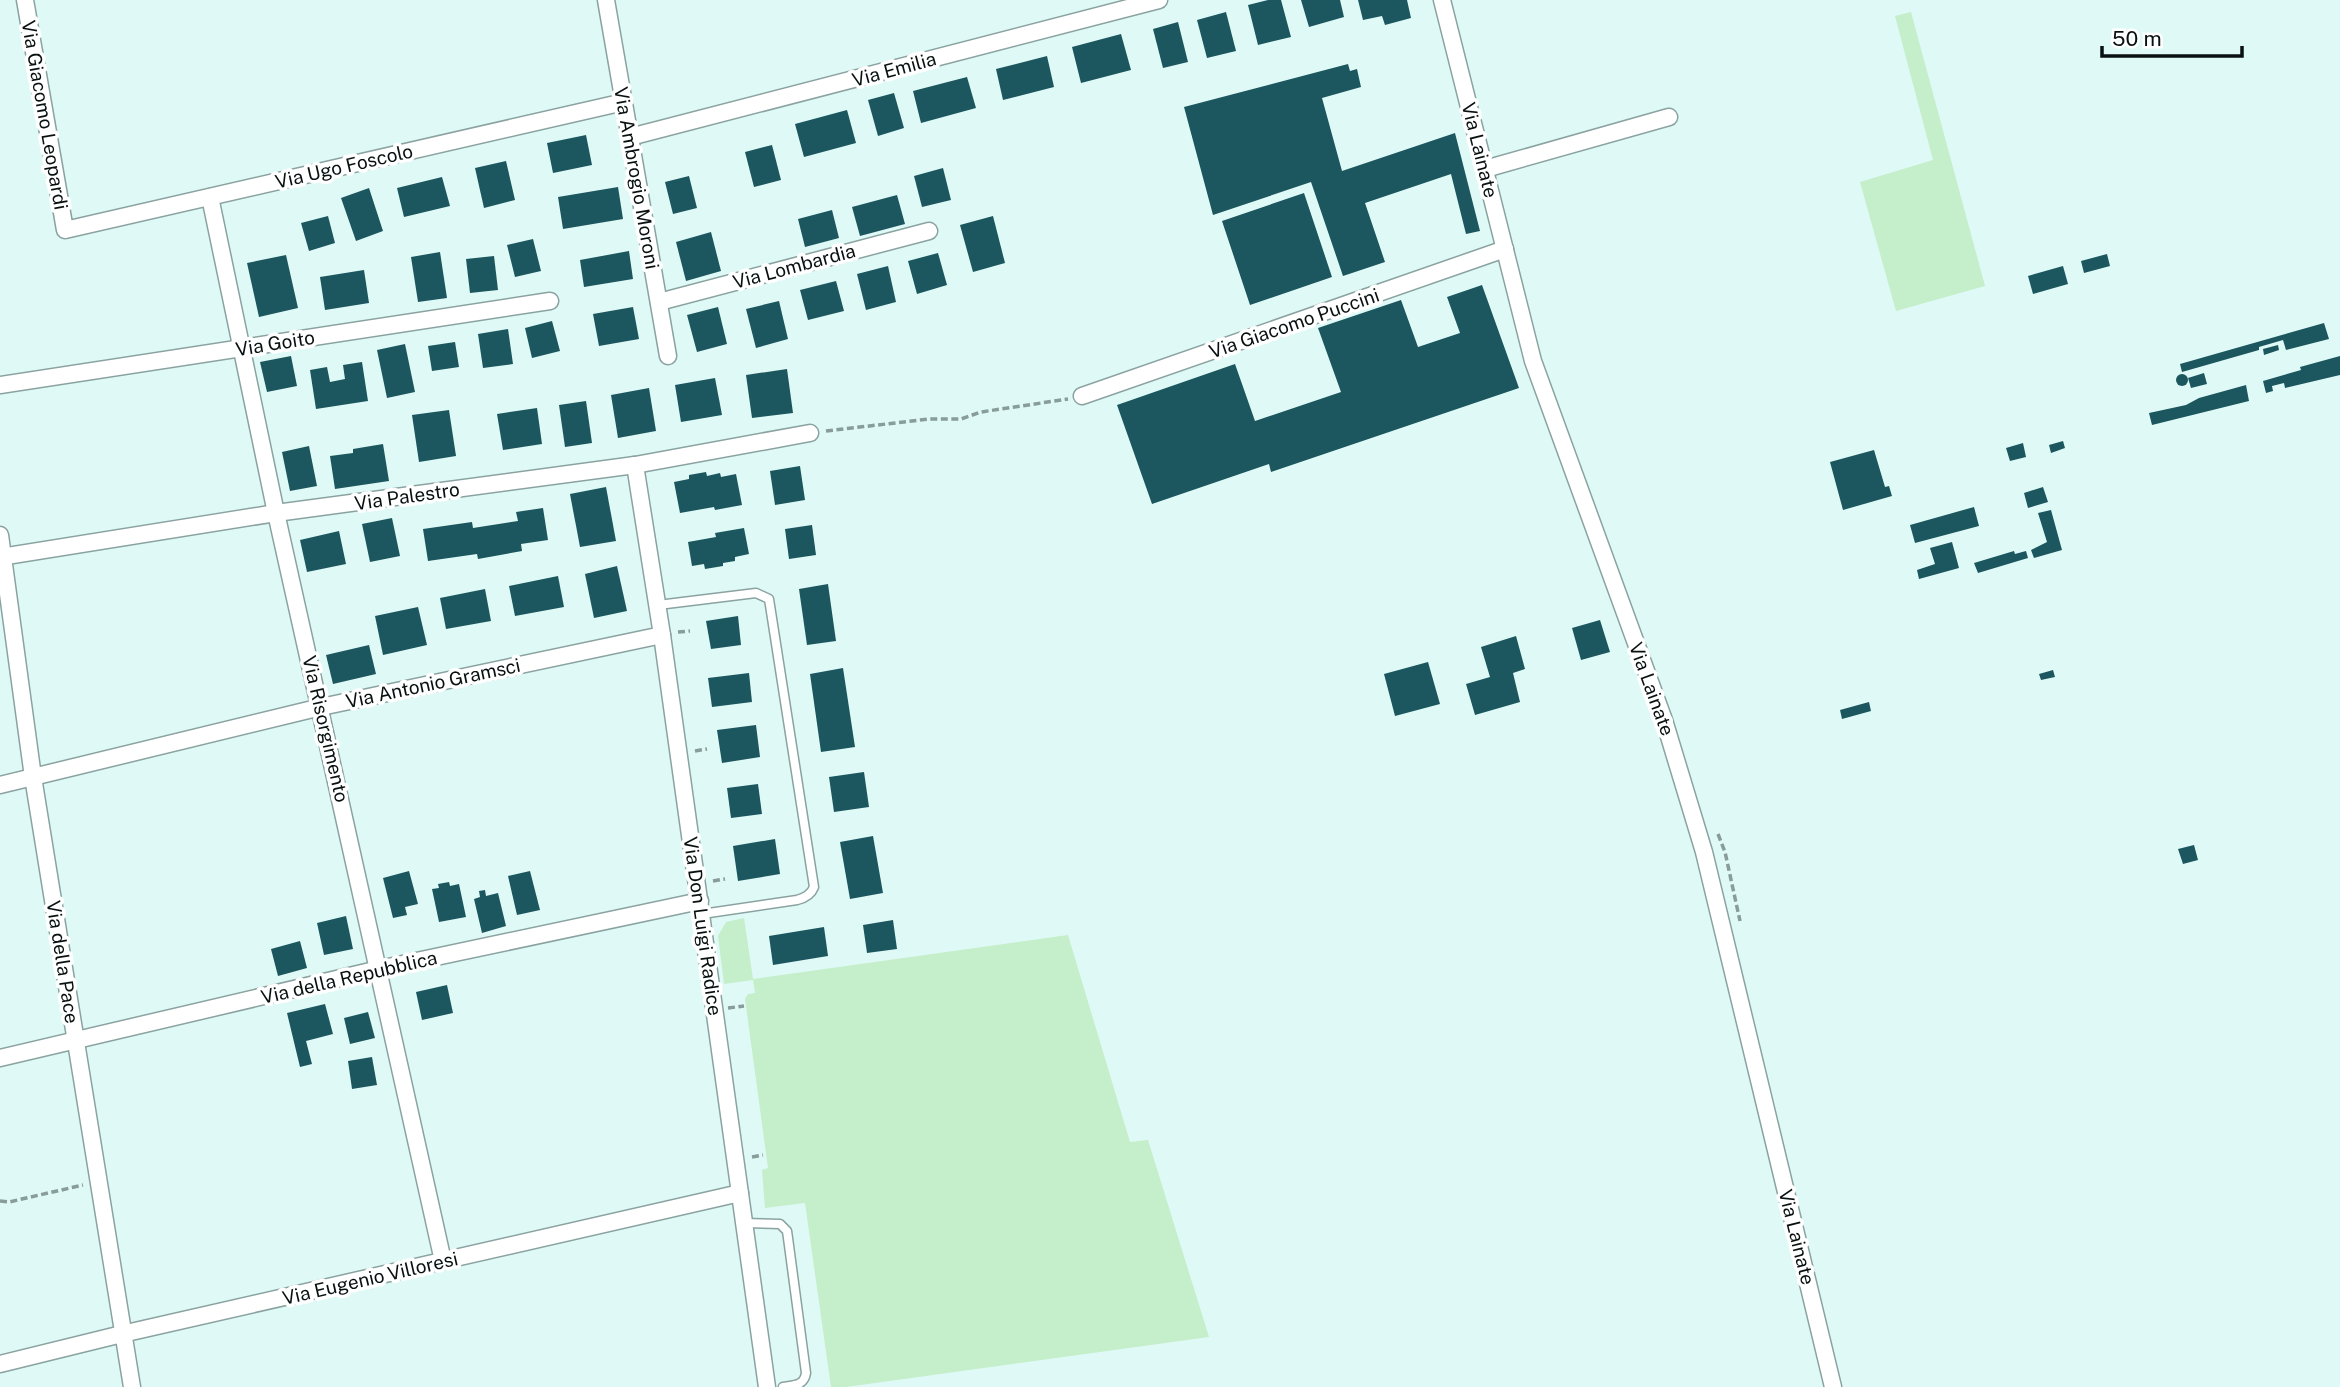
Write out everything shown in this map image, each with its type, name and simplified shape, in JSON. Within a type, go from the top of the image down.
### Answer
[{"type":"street","name":"Via Giacomo Leopardi","points":[[25,0],[65,230]]},
{"type":"street","name":"Via Ambrogio Moroni","points":[[606,0],[668,356]]},
{"type":"street","name":"Via Emilia","points":[[630,137],[1159,0]]},
{"type":"street","name":"Via Lainate","points":[[1442,0],[1533,361],[1664,720],[1704,852],[1833,1387]]},
{"type":"street","name":"Via Ugo Foscolo","points":[[65,230],[624,102]]},
{"type":"street","points":[[1485,169],[1669,117]]},
{"type":"street","name":"Via Risorgimento","points":[[210,197],[276,513],[443,1261]]},
{"type":"street","name":"Via Lombardia","points":[[659,302],[929,231]]},
{"type":"street","name":"Via Giacomo Puccini","points":[[1083,397],[1505,249]]},
{"type":"street","name":"Via Goito","points":[[0,385],[550,301]]},
{"type":"street","name":"Via Palestro","points":[[2,557],[276,513],[635,465],[810,433]]},
{"type":"street","name":"Via Don Luigi Radice","points":[[635,465],[658,604],[767,1387]]},
{"type":"street","name":"Via della Pace","points":[[0,535],[33,777],[132,1387]]},
{"type":"street","name":"Via Antonio Gramsci","points":[[0,785],[321,707],[662,635]]},
{"type":"street","name":"Via della Repubblica","points":[[0,1058],[379,968],[701,907]]},
{"type":"street","name":"Via Eugenio Villoresi","points":[[0,1364],[740,1193]]},
{"type":"lane","points":[[658,604],[756,593],[769,598],[814,887],[812,892],[797,900],[701,907]]},
{"type":"lane","points":[[744,1223],[780,1224],[787,1231],[806,1373],[805,1380],[800,1384],[783,1387]]},
{"type":"path","points":[[810,433],[929,419],[961,419],[981,412],[1083,397]]},
{"type":"path","points":[[0,1201],[9,1202],[99,1182]]},
{"type":"green space","points":[[1911,12],[1985,286],[1896,311],[1860,182],[1933,160],[1895,16]]},
{"type":"green space","points":[[744,918],[753,979],[1068,935],[1130,1142],[1148,1140],[1209,1337],[831,1387],[805,1203],[765,1208],[762,1170],[768,1168],[745,999],[748,994],[755,993],[753,980],[724,984],[718,936],[726,922]]},
{"type":"building","points":[[1281,0],[1291,37],[1258,45],[1248,5]]},
{"type":"building","points":[[1301,0],[1340,0],[1344,17],[1309,27]]},
{"type":"building","points":[[1358,0],[1407,0],[1411,18],[1385,25],[1382,16],[1363,20]]},
{"type":"building","points":[[1226,12],[1236,51],[1207,58],[1197,20]]},
{"type":"building","points":[[1178,22],[1188,62],[1163,68],[1153,29]]},
{"type":"building","points":[[1121,34],[1131,70],[1081,83],[1072,47]]},
{"type":"building","points":[[1047,56],[1054,87],[1003,100],[996,69]]},
{"type":"building","points":[[1348,64],[1350,71],[1357,69],[1361,87],[1322,98],[1342,171],[1455,133],[1480,231],[1466,234],[1451,174],[1365,203],[1385,262],[1343,276],[1311,182],[1213,215],[1184,107]]},
{"type":"building","points":[[967,77],[976,108],[921,123],[913,91]]},
{"type":"building","points":[[894,93],[904,128],[878,136],[868,100]]},
{"type":"building","points":[[847,110],[856,143],[804,157],[795,124]]},
{"type":"building","points":[[586,135],[592,165],[553,173],[547,143]]},
{"type":"building","points":[[772,145],[781,180],[754,187],[745,152]]},
{"type":"building","points":[[506,161],[515,200],[484,208],[475,168]]},
{"type":"building","points":[[943,168],[951,200],[922,207],[914,176]]},
{"type":"building","points":[[689,176],[697,208],[673,214],[665,182]]},
{"type":"building","points":[[442,177],[450,206],[404,217],[397,188]]},
{"type":"building","points":[[618,187],[623,219],[563,229],[558,197]]},
{"type":"building","points":[[369,188],[383,231],[356,241],[341,198]]},
{"type":"building","points":[[1304,193],[1332,277],[1250,305],[1222,221]]},
{"type":"building","points":[[897,195],[905,224],[860,236],[852,207]]},
{"type":"building","points":[[832,210],[839,238],[805,247],[798,219]]},
{"type":"building","points":[[328,216],[335,243],[309,251],[301,223]]},
{"type":"building","points":[[993,216],[1005,263],[973,272],[960,225]]},
{"type":"building","points":[[711,232],[721,271],[686,281],[676,242]]},
{"type":"building","points":[[533,239],[541,271],[515,277],[507,245]]},
{"type":"building","points":[[629,251],[633,279],[584,287],[580,260]]},
{"type":"building","points":[[440,252],[447,298],[418,302],[411,257]]},
{"type":"building","points":[[938,253],[947,285],[917,294],[908,261]]},
{"type":"building","points":[[2107,254],[2110,266],[2084,273],[2081,261]]},
{"type":"building","points":[[286,255],[298,308],[259,317],[247,263]]},
{"type":"building","points":[[494,256],[498,290],[470,293],[466,259]]},
{"type":"building","points":[[888,266],[896,302],[866,310],[857,274]]},
{"type":"building","points":[[2063,266],[2068,284],[2033,294],[2028,276]]},
{"type":"building","points":[[364,270],[369,303],[325,310],[320,277]]},
{"type":"building","points":[[836,281],[844,311],[808,320],[800,290]]},
{"type":"building","points":[[1482,285],[1519,388],[1271,472],[1269,464],[1152,504],[1117,405],[1235,364],[1255,421],[1341,392],[1318,328],[1401,300],[1418,347],[1460,333],[1447,297]]},
{"type":"building","points":[[779,301],[788,339],[756,348],[746,309]]},
{"type":"building","points":[[633,307],[639,339],[599,346],[593,314]]},
{"type":"building","points":[[718,307],[727,344],[697,352],[687,315]]},
{"type":"building","points":[[552,321],[560,351],[532,358],[525,328]]},
{"type":"building","points":[[2324,323],[2329,339],[2286,350],[2283,340],[2259,347],[2259,350],[2182,372],[2180,364]]},
{"type":"building","points":[[508,329],[513,364],[483,368],[478,334]]},
{"type":"building","points":[[455,342],[459,367],[432,371],[428,346]]},
{"type":"building","points":[[405,344],[415,392],[387,398],[377,350]]},
{"type":"building","points":[[2278,345],[2279,350],[2264,355],[2263,349]]},
{"type":"building","points":[[291,356],[297,386],[267,392],[260,362]]},
{"type":"building","points":[[2340,356],[2340,375],[2285,388],[2284,383],[2272,386],[2273,391],[2266,393],[2263,381]]},
{"type":"building","points":[[362,362],[368,401],[316,409],[310,370],[327,367],[330,382],[345,379],[343,365]]},
{"type":"building","points":[[787,369],[793,413],[752,418],[746,375]]},
{"type":"building","points":[[2204,373],[2207,384],[2191,388],[2188,378]]},
{"type":"building","points":[[2182,374],[2188,380],[2182,386],[2176,380]]},
{"type":"building","points":[[715,378],[722,415],[681,422],[675,385]]},
{"type":"building","points":[[2246,385],[2249,401],[2152,425],[2149,413],[2186,405],[2199,398]]},
{"type":"building","points":[[649,388],[656,431],[618,438],[611,395]]},
{"type":"building","points":[[586,401],[592,443],[565,447],[559,405]]},
{"type":"building","points":[[537,408],[542,444],[503,450],[497,414]]},
{"type":"building","points":[[449,410],[456,456],[419,462],[412,415]]},
{"type":"building","points":[[2063,441],[2065,448],[2051,453],[2049,445]]},
{"type":"building","points":[[2023,443],[2026,457],[2010,461],[2006,448]]},
{"type":"building","points":[[383,444],[389,481],[335,489],[330,456],[353,453],[353,449]]},
{"type":"building","points":[[309,446],[317,486],[290,491],[282,452]]},
{"type":"building","points":[[1874,450],[1885,487],[1889,486],[1892,496],[1843,510],[1830,462]]},
{"type":"building","points":[[800,466],[805,500],[775,505],[770,471]]},
{"type":"building","points":[[706,472],[707,476],[720,473],[721,477],[736,474],[742,505],[680,513],[674,482],[689,479],[689,475]]},
{"type":"building","points":[[606,487],[616,541],[580,547],[570,494]]},
{"type":"building","points":[[2043,487],[2048,502],[2028,508],[2024,493]]},
{"type":"building","points":[[1974,507],[1979,526],[1915,543],[1910,525]]},
{"type":"building","points":[[543,508],[548,540],[521,544],[522,551],[478,559],[477,554],[428,561],[423,529],[472,522],[473,528],[518,521],[516,512]]},
{"type":"building","points":[[2051,510],[2062,550],[2034,558],[2031,550],[2047,542],[2038,513]]},
{"type":"building","points":[[392,518],[400,556],[370,562],[362,524]]},
{"type":"building","points":[[812,525],[816,555],[789,559],[785,529]]},
{"type":"building","points":[[744,528],[749,554],[735,557],[735,561],[723,563],[723,566],[705,569],[704,564],[692,566],[688,542],[716,537],[715,533]]},
{"type":"building","points":[[339,531],[346,564],[307,572],[300,540]]},
{"type":"building","points":[[1952,542],[1959,568],[1919,579],[1917,570],[1935,564],[1930,548]]},
{"type":"building","points":[[2014,551],[2015,554],[2026,551],[2028,558],[1978,573],[1974,563]]},
{"type":"building","points":[[617,566],[627,611],[594,618],[585,574]]},
{"type":"building","points":[[558,576],[564,607],[515,616],[509,586]]},
{"type":"building","points":[[828,584],[836,641],[807,645],[799,589]]},
{"type":"building","points":[[485,589],[491,621],[446,629],[440,598]]},
{"type":"building","points":[[418,607],[427,645],[383,655],[375,616]]},
{"type":"building","points":[[738,616],[741,645],[711,649],[706,621]]},
{"type":"building","points":[[1600,620],[1610,652],[1581,660],[1572,628]]},
{"type":"building","points":[[1516,636],[1525,669],[1513,673],[1520,702],[1475,715],[1466,684],[1490,677],[1481,647]]},
{"type":"building","points":[[369,645],[376,674],[333,684],[326,655]]},
{"type":"building","points":[[1428,662],[1440,704],[1395,716],[1384,674]]},
{"type":"building","points":[[843,668],[855,747],[821,752],[810,674]]},
{"type":"building","points":[[2053,670],[2055,677],[2041,680],[2039,674]]},
{"type":"building","points":[[749,673],[752,702],[712,707],[708,678]]},
{"type":"building","points":[[1869,702],[1871,711],[1842,719],[1840,710]]},
{"type":"building","points":[[756,725],[760,757],[722,763],[717,730]]},
{"type":"building","points":[[864,772],[869,807],[834,812],[829,777]]},
{"type":"building","points":[[758,784],[762,814],[731,818],[727,788]]},
{"type":"building","points":[[873,836],[883,893],[850,899],[840,842]]},
{"type":"building","points":[[775,839],[780,874],[738,881],[733,846]]},
{"type":"building","points":[[2194,845],[2198,860],[2183,864],[2178,849]]},
{"type":"building","points":[[409,871],[418,904],[405,907],[407,915],[393,918],[383,878]]},
{"type":"building","points":[[530,871],[540,910],[517,915],[508,876]]},
{"type":"building","points":[[449,882],[450,886],[459,884],[466,917],[439,922],[432,889],[439,888],[438,884]]},
{"type":"building","points":[[485,890],[486,896],[498,893],[506,926],[482,933],[474,899],[480,897],[479,891]]},
{"type":"building","points":[[346,916],[353,949],[324,955],[317,923]]},
{"type":"building","points":[[893,920],[897,949],[867,953],[863,925]]},
{"type":"building","points":[[824,927],[828,956],[773,965],[769,936]]},
{"type":"building","points":[[300,941],[307,968],[278,976],[271,949]]},
{"type":"building","points":[[447,985],[453,1013],[422,1020],[416,992]]},
{"type":"building","points":[[325,1004],[333,1034],[306,1041],[312,1064],[300,1067],[287,1013]]},
{"type":"building","points":[[368,1012],[375,1038],[350,1044],[344,1018]]},
{"type":"building","points":[[372,1057],[377,1085],[352,1089],[348,1061]]}]
